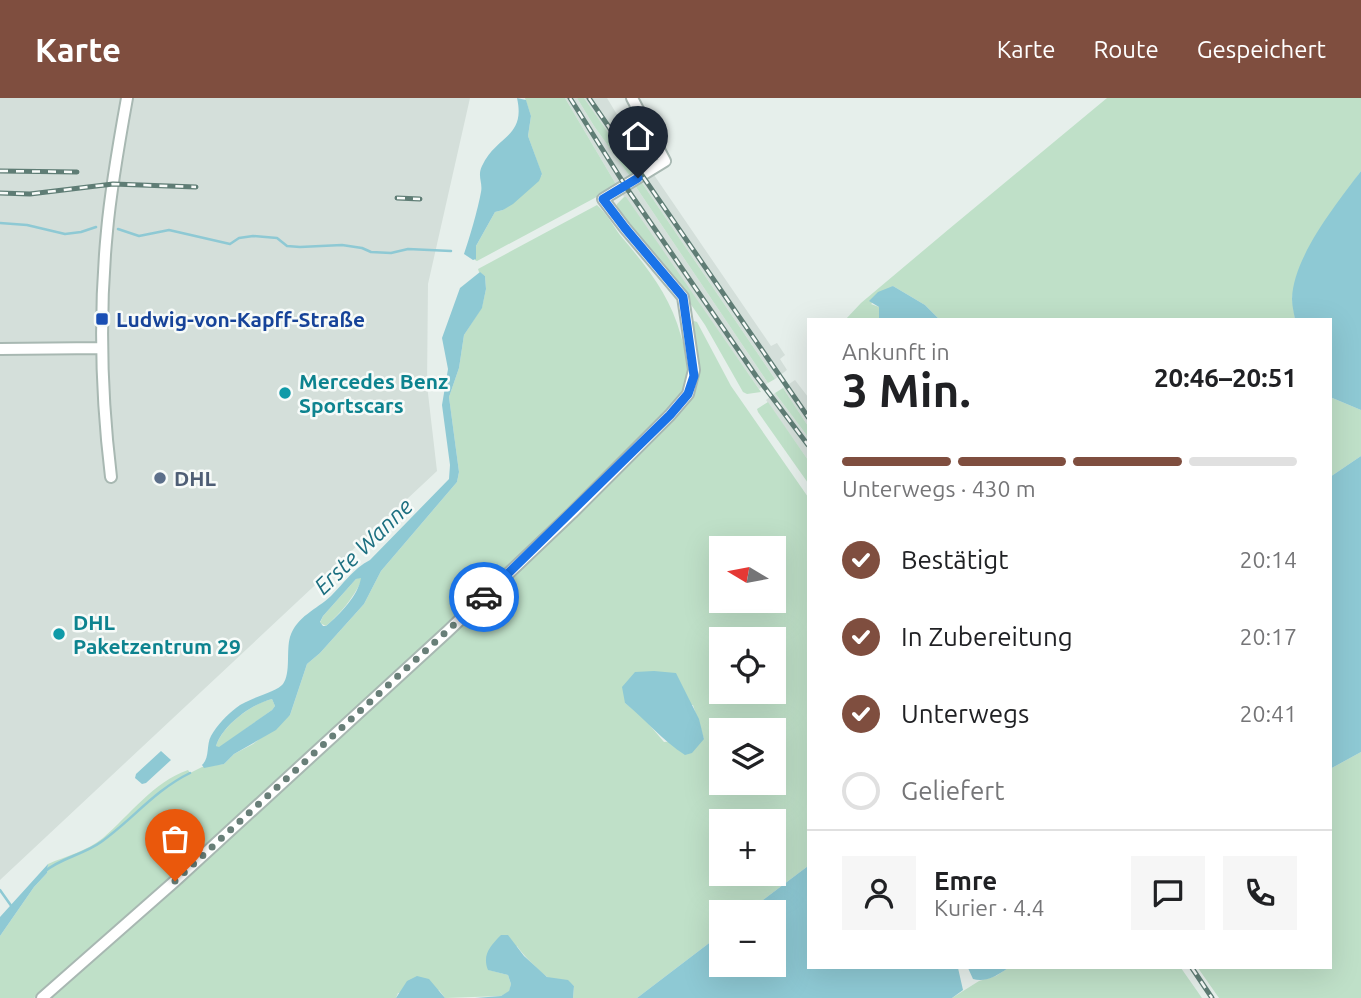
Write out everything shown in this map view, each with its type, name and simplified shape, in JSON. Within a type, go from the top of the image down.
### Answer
[{"type":"street","points":[[111,477],[105,429],[102,348],[107,231],[127,98]]},
{"type":"street","points":[[42,998],[175,881],[448,631],[572,513],[688,394],[694,370],[683,297],[603,199],[665,161],[632,98]]},
{"type":"street","points":[[0,349],[102,348]]},
{"type":"shaded area","points":[[0,98],[470,98],[428,284],[427,385],[437,471],[0,880]]},
{"type":"shaded area","points":[[565,98],[577,98],[631,178],[617,186]]},
{"type":"shaded area","points":[[584,98],[607,98],[648,166],[636,174]]},
{"type":"shaded area","points":[[652,172],[771,346],[777,343],[785,355],[780,359],[787,370],[775,379],[640,180]]},
{"type":"shaded area","points":[[634,184],[768,383],[759,389],[624,197],[622,193]]},
{"type":"shaded area","points":[[795,380],[807,396],[807,424],[783,388]]},
{"type":"shaded area","points":[[775,393],[807,436],[807,459],[766,400]]},
{"type":"green space","points":[[525,98],[565,98],[617,186],[477,261],[476,246],[495,212],[503,210],[542,175],[528,136],[531,116]]},
{"type":"green space","points":[[577,98],[584,98],[634,170],[636,174],[631,178],[594,126]]},
{"type":"green space","points":[[1107,98],[1361,98],[1361,171],[1324,224],[1297,275],[1292,298],[1295,318],[938,318],[925,305],[893,286],[871,304],[879,307],[879,318],[847,318],[861,303]]},
{"type":"green space","points":[[640,180],[775,379],[768,383],[634,184]]},
{"type":"green space","points":[[624,197],[761,392],[743,392],[705,325],[679,287],[616,208]]},
{"type":"green space","points":[[597,205],[648,270],[671,307],[687,358],[687,377],[682,393],[613,466],[501,575],[229,827],[34,998],[0,998],[0,936],[47,873],[48,864],[97,843],[142,800],[175,775],[224,764],[290,715],[307,664],[364,604],[381,571],[457,482],[459,472],[449,397],[459,368],[464,335],[482,307],[486,289],[485,276],[478,269]]},
{"type":"green space","points":[[697,322],[731,386],[807,496],[807,867],[786,883],[786,809],[709,809],[709,886],[781,886],[763,900],[709,900],[709,943],[637,998],[573,998],[574,986],[546,976],[517,946],[489,970],[508,975],[511,984],[509,992],[501,996],[445,998],[439,990],[398,993],[396,998],[45,998],[449,634],[693,388],[689,324]],"holes":[[[625,703],[693,705],[704,739],[664,742],[642,716]]]},
{"type":"green space","points":[[783,388],[807,424],[807,436],[775,393]]},
{"type":"green space","points":[[1332,398],[1361,410],[1361,456],[1332,476]]},
{"type":"green space","points":[[768,402],[807,459],[807,482],[758,412],[757,409]]},
{"type":"green space","points":[[361,577],[358,587],[342,610],[326,626],[320,623],[323,616],[356,579]]},
{"type":"green space","points":[[272,699],[275,706],[272,710],[219,748],[216,746],[225,730],[239,716]]},
{"type":"green space","points":[[1361,752],[1361,998],[1219,998],[1199,969],[1332,969],[1332,768]]},
{"type":"green space","points":[[1006,969],[1182,969],[1202,998],[952,998],[979,981],[996,976]]},
{"type":"water","points":[[517,98],[526,100],[531,116],[528,136],[542,174],[539,181],[513,204],[495,212],[476,246],[476,259],[473,260],[464,254],[481,192],[481,170],[488,156],[514,129],[519,111]]},
{"type":"water","points":[[1361,171],[1361,410],[1332,398],[1332,318],[1295,318],[1292,299],[1294,283],[1308,248]]},
{"type":"water","points":[[480,272],[485,276],[486,289],[482,308],[464,335],[459,368],[449,397],[459,472],[457,482],[381,571],[364,604],[307,664],[290,715],[276,730],[234,754],[224,764],[204,768],[202,765],[213,732],[222,720],[241,704],[283,684],[287,674],[290,637],[297,624],[370,560],[449,479],[450,465],[442,405],[448,369],[442,338],[460,288]],"holes":[[[361,578],[348,604],[323,626],[320,622],[323,616],[356,579]],[[272,699],[275,706],[272,710],[219,747],[216,746],[224,731],[238,717]]]},
{"type":"water","points":[[893,286],[925,305],[938,318],[879,318],[879,307],[869,301],[878,292]]},
{"type":"water","points":[[1361,456],[1361,752],[1332,768],[1332,476]]},
{"type":"water","points":[[635,672],[676,673],[699,719],[704,739],[692,753],[685,755],[625,703],[622,687]]},
{"type":"water","points":[[161,751],[171,760],[142,784],[135,778],[136,774]]},
{"type":"water","points":[[48,864],[47,873],[0,936],[0,917]]},
{"type":"water","points":[[807,867],[807,969],[958,969],[963,990],[952,998],[637,998],[709,943],[709,977],[786,977],[786,900],[763,900],[781,886],[786,886],[786,883]]},
{"type":"water","points":[[501,935],[508,935],[524,956],[547,977],[568,980],[574,986],[573,998],[475,998],[501,996],[509,991],[511,984],[508,975],[488,970],[486,965],[488,951]]},
{"type":"water","points":[[968,969],[1006,969],[992,978],[973,979]]},
{"type":"water","points":[[417,976],[429,979],[445,998],[396,998],[407,981]]},
{"type":"waterway","points":[[0,223],[27,225],[65,234],[96,227]]},
{"type":"waterway","points":[[118,229],[139,236],[169,230],[230,244],[239,238],[253,236],[277,238],[287,246],[300,247],[342,245],[371,252],[391,253],[408,249],[451,251]]},
{"type":"waterway","name":"Erste Wanne","points":[[44,872],[101,842],[166,788],[190,773]]},
{"type":"waterway","name":"Erste Wanne","points":[[0,890],[12,907]]},
{"type":"railway","points":[[570,98],[628,190],[756,376],[807,444]]},
{"type":"railway","points":[[589,98],[807,416]]},
{"type":"railway","points":[[0,171],[77,172]]},
{"type":"railway","points":[[0,193],[30,194],[113,184],[196,187]]},
{"type":"railway","points":[[397,198],[420,199]]},
{"type":"railway","points":[[1193,969],[1212,998]]},
{"type":"way so far","points":[[175,881],[484,597]]},
{"type":"place","name":"Ludwig-von-Kapff-Straße","points":[[102,319]]},
{"type":"place","name":"Mercedes Benz Sportscars","points":[[285,393]]},
{"type":"place","name":"DHL","points":[[160,478]]},
{"type":"place","name":"DHL Paketzentrum 29","points":[[59,634]]},
{"type":"route","points":[[484,597],[670,415],[692,385],[694,370],[683,297],[603,199],[638,178]]}]
